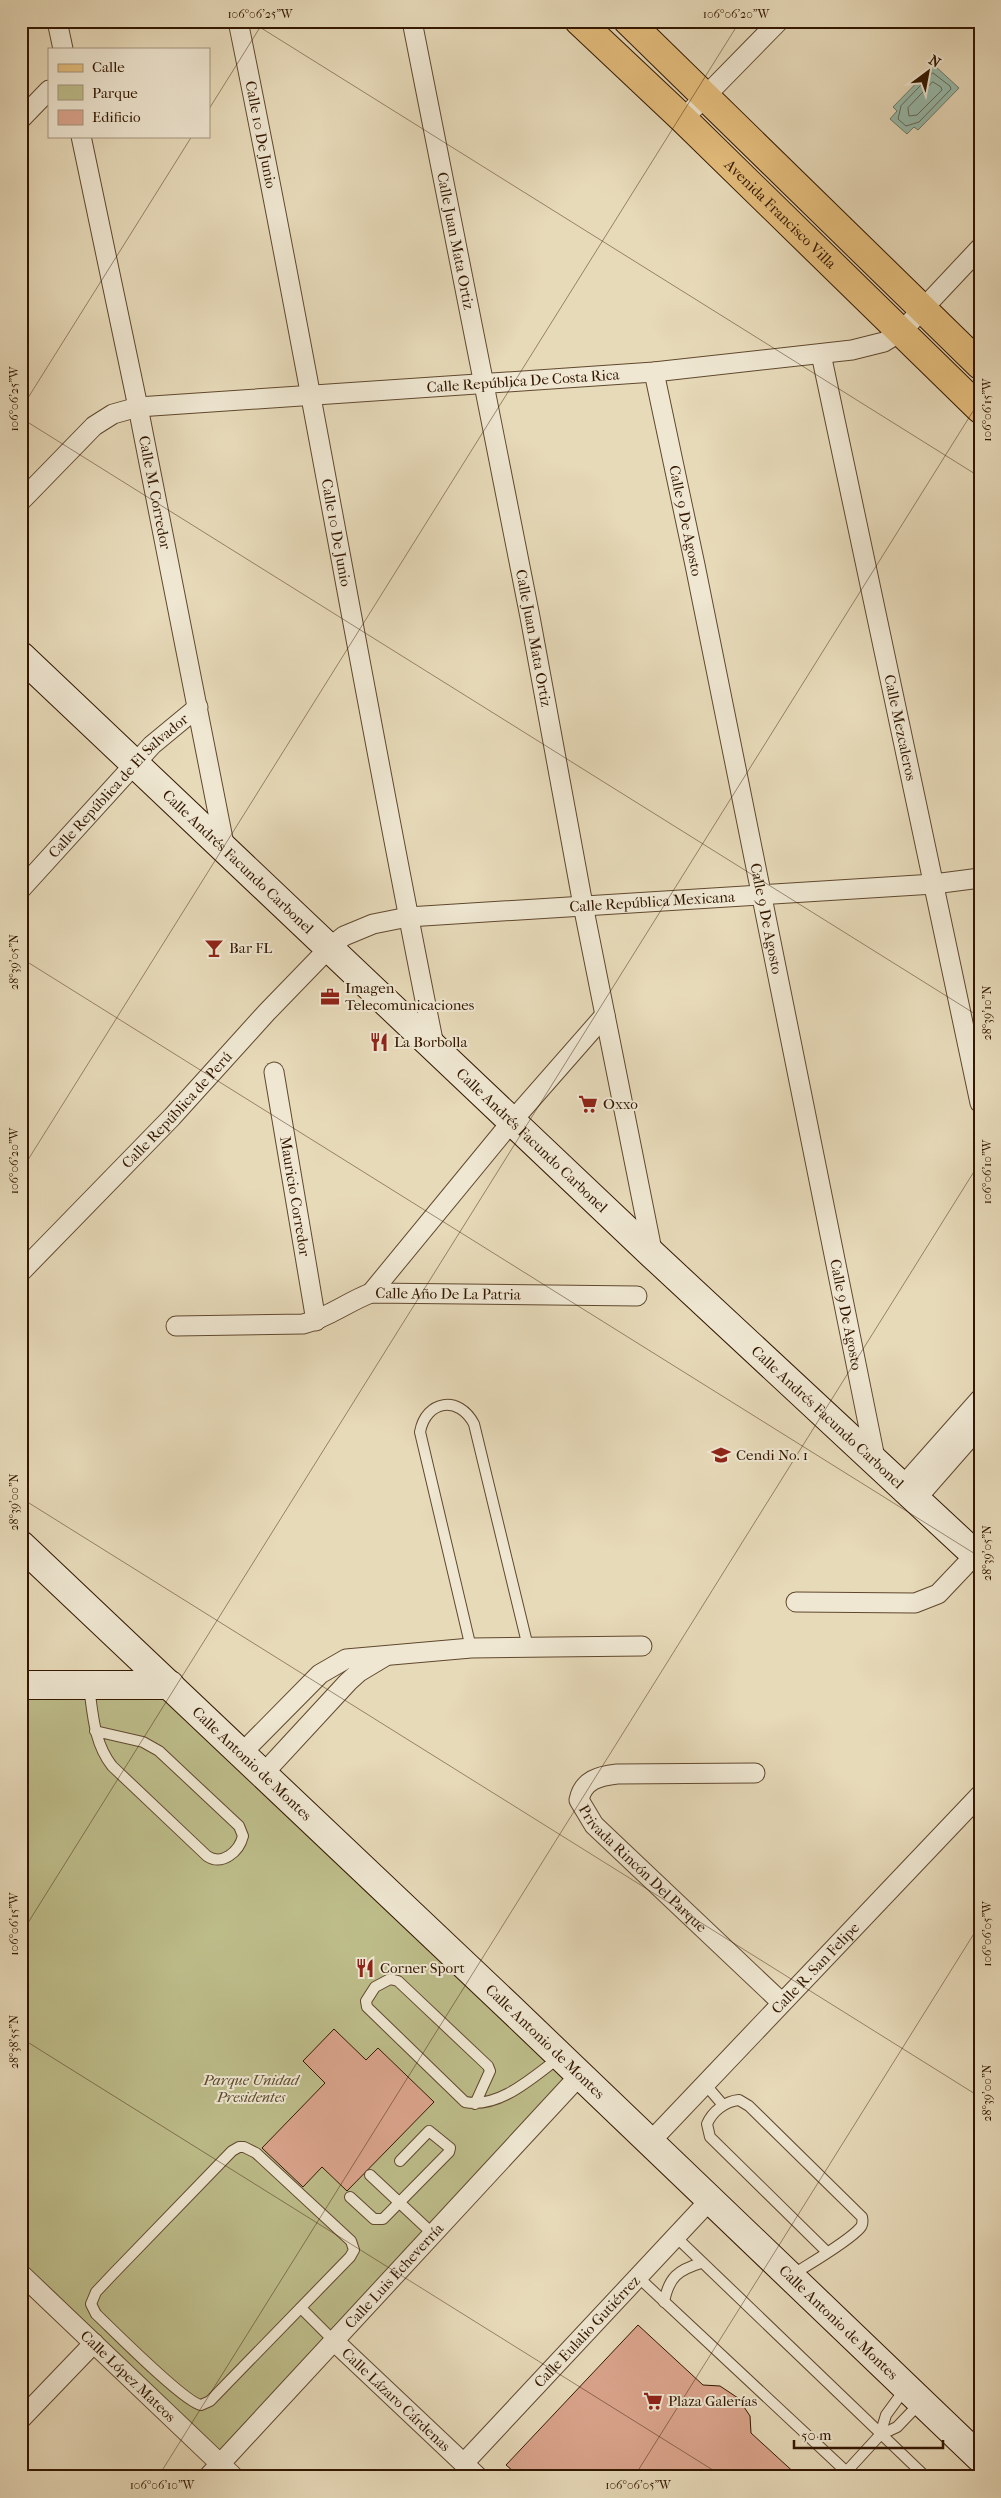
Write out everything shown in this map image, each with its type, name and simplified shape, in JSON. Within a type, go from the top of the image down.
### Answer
[{"type":"main road","name":"Avenida Francisco Villa","points":[[578,21],[902,331],[980,409]]},
{"type":"main road","name":"Avenida Francisco Villa","points":[[628,21],[980,365]]},
{"type":"main road","name":"Calle Andrés Facundo Carbonel","points":[[21,656],[434,1045],[653,1255],[977,1557]]},
{"type":"main road","name":"Calle Antonio de Montes","points":[[21,1545],[561,2056],[789,2277],[980,2458]]},
{"type":"main road","points":[[21,1685],[170,1685]]},
{"type":"street","points":[[57,21],[63,48]]},
{"type":"street","name":"Calle 10 De Junio","points":[[238,21],[285,249],[309,397],[434,1045]]},
{"type":"street","name":"Calle Juan Mata Ortiz","points":[[412,21],[530,616],[583,905],[653,1255]]},
{"type":"street","points":[[683,120],[780,21]]},
{"type":"street","points":[[21,119],[48,91]]},
{"type":"street","name":"Calle M. Corredor","points":[[81,138],[138,407],[225,849]]},
{"type":"street","name":"Calle República De Costa Rica","points":[[138,407],[309,397],[654,372],[869,347],[902,331],[980,248]]},
{"type":"street","name":"Calle Mezcaleros","points":[[821,354],[980,1103]]},
{"type":"street","name":"Calle 9 De Agosto","points":[[654,372],[762,894],[876,1463]]},
{"type":"street","points":[[21,501],[94,426],[113,414],[138,407]]},
{"type":"street","name":"Calle República de El Salvador","points":[[21,889],[152,746],[198,707]]},
{"type":"street","name":"Calle República Mexicana","points":[[330,947],[344,936],[358,930],[389,920],[408,917],[934,884],[980,878]]},
{"type":"street","name":"Calle República de Perú","points":[[21,1272],[172,1117],[267,1012],[330,947]]},
{"type":"street","points":[[371,1293],[513,1120],[605,1015]]},
{"type":"street","name":"Mauricio Corredor","points":[[274,1072],[316,1321]]},
{"type":"street","name":"Calle Año De La Patria","points":[[176,1326],[294,1326],[316,1321],[371,1293],[637,1296]]},
{"type":"street","points":[[909,1493],[980,1399]]},
{"type":"street","points":[[909,1493],[980,1426]]},
{"type":"street","points":[[796,1602],[915,1604],[938,1594],[977,1557]]},
{"type":"street","points":[[241,1754],[320,1674],[335,1664],[359,1656],[471,1648],[642,1646]]},
{"type":"street","points":[[264,1774],[348,1682],[359,1672],[389,1654]]},
{"type":"street","name":"Privada Rincón Del Parque","points":[[754,1773],[617,1774],[602,1776],[588,1782],[581,1793],[580,1800],[594,1825],[781,2002]]},
{"type":"street","name":"Calle R. San Felipe","points":[[650,2142],[781,2002],[980,1795]]},
{"type":"street","name":"Calle Luis Echeverría","points":[[221,2472],[336,2342],[580,2075]]},
{"type":"street","name":"Calle Eulalio Gutiérrez","points":[[464,2462],[710,2201]]},
{"type":"street","name":"Calle López Mateos","points":[[21,2274],[94,2343],[221,2472]]},
{"type":"street","name":"Calle Lázaro Cárdenas","points":[[336,2342],[478,2477]]},
{"type":"street","points":[[21,2418],[94,2343]]},
{"type":"lane","points":[[471,1648],[420,1432],[422,1423],[431,1410],[449,1405],[465,1411],[474,1424],[528,1647]]},
{"type":"lane","points":[[89,1686],[95,1731],[112,1766],[207,1856],[217,1861],[223,1860],[234,1851],[243,1836],[239,1826],[159,1751],[143,1742],[95,1731]]},
{"type":"lane","points":[[475,2104],[490,2071],[488,2066],[398,1981],[390,1979],[375,1987],[366,2001],[367,2007],[458,2097],[475,2104],[499,2098],[520,2086],[561,2056]]},
{"type":"lane","points":[[705,2084],[723,2106]]},
{"type":"lane","points":[[789,2277],[827,2252],[859,2229],[863,2223],[861,2215],[744,2102],[733,2101],[723,2106],[709,2119],[707,2129],[710,2137],[827,2252]]},
{"type":"lane","points":[[350,2197],[377,2220],[384,2219],[449,2152],[450,2148],[429,2131],[400,2161]]},
{"type":"lane","points":[[244,2147],[256,2153],[353,2243],[354,2250],[350,2257],[301,2308],[210,2401],[201,2405],[190,2401],[96,2314],[91,2304],[96,2292],[112,2274],[232,2151],[244,2147]]},
{"type":"lane","points":[[370,2176],[434,2235]]},
{"type":"lane","points":[[676,2237],[880,2435],[926,2477]]},
{"type":"lane","points":[[664,2302],[668,2285],[683,2268],[701,2263]]},
{"type":"lane","points":[[638,2277],[849,2474],[880,2435],[886,2415],[913,2395]]},
{"type":"lane","points":[[301,2308],[336,2342]]},
{"type":"lane","points":[[880,2435],[897,2427],[913,2395]]},
{"type":"green space","name":"Parque Unidad Presidentes","points":[[21,1686],[162,1687],[574,2077],[215,2468],[21,2283]]},
{"type":"water","points":[[934,65],[959,88],[918,130],[914,127],[907,134],[890,119],[897,111],[893,107]]},
{"type":"building","points":[[334,2029],[366,2060],[378,2048],[434,2102],[347,2191],[322,2167],[303,2187],[262,2148],[325,2083],[303,2061]]},
{"type":"building","name":"Plaza Galerías","points":[[638,2325],[703,2385],[720,2386],[738,2398],[750,2416],[751,2433],[799,2477],[520,2477],[506,2465]]},
{"type":"place","name":"Bar FL","points":[[214,948]]},
{"type":"place","name":"Imagen Telecomunicaciones","points":[[330,997]]},
{"type":"place","name":"La Borbolla","points":[[379,1042]]},
{"type":"place","name":"Oxxo","points":[[588,1104]]},
{"type":"place","name":"Cendi No. 1","points":[[721,1455]]},
{"type":"place","name":"Corner Sport","points":[[365,1968]]},
{"type":"place","name":"Plaza Galerías","points":[[653,2401]]}]
